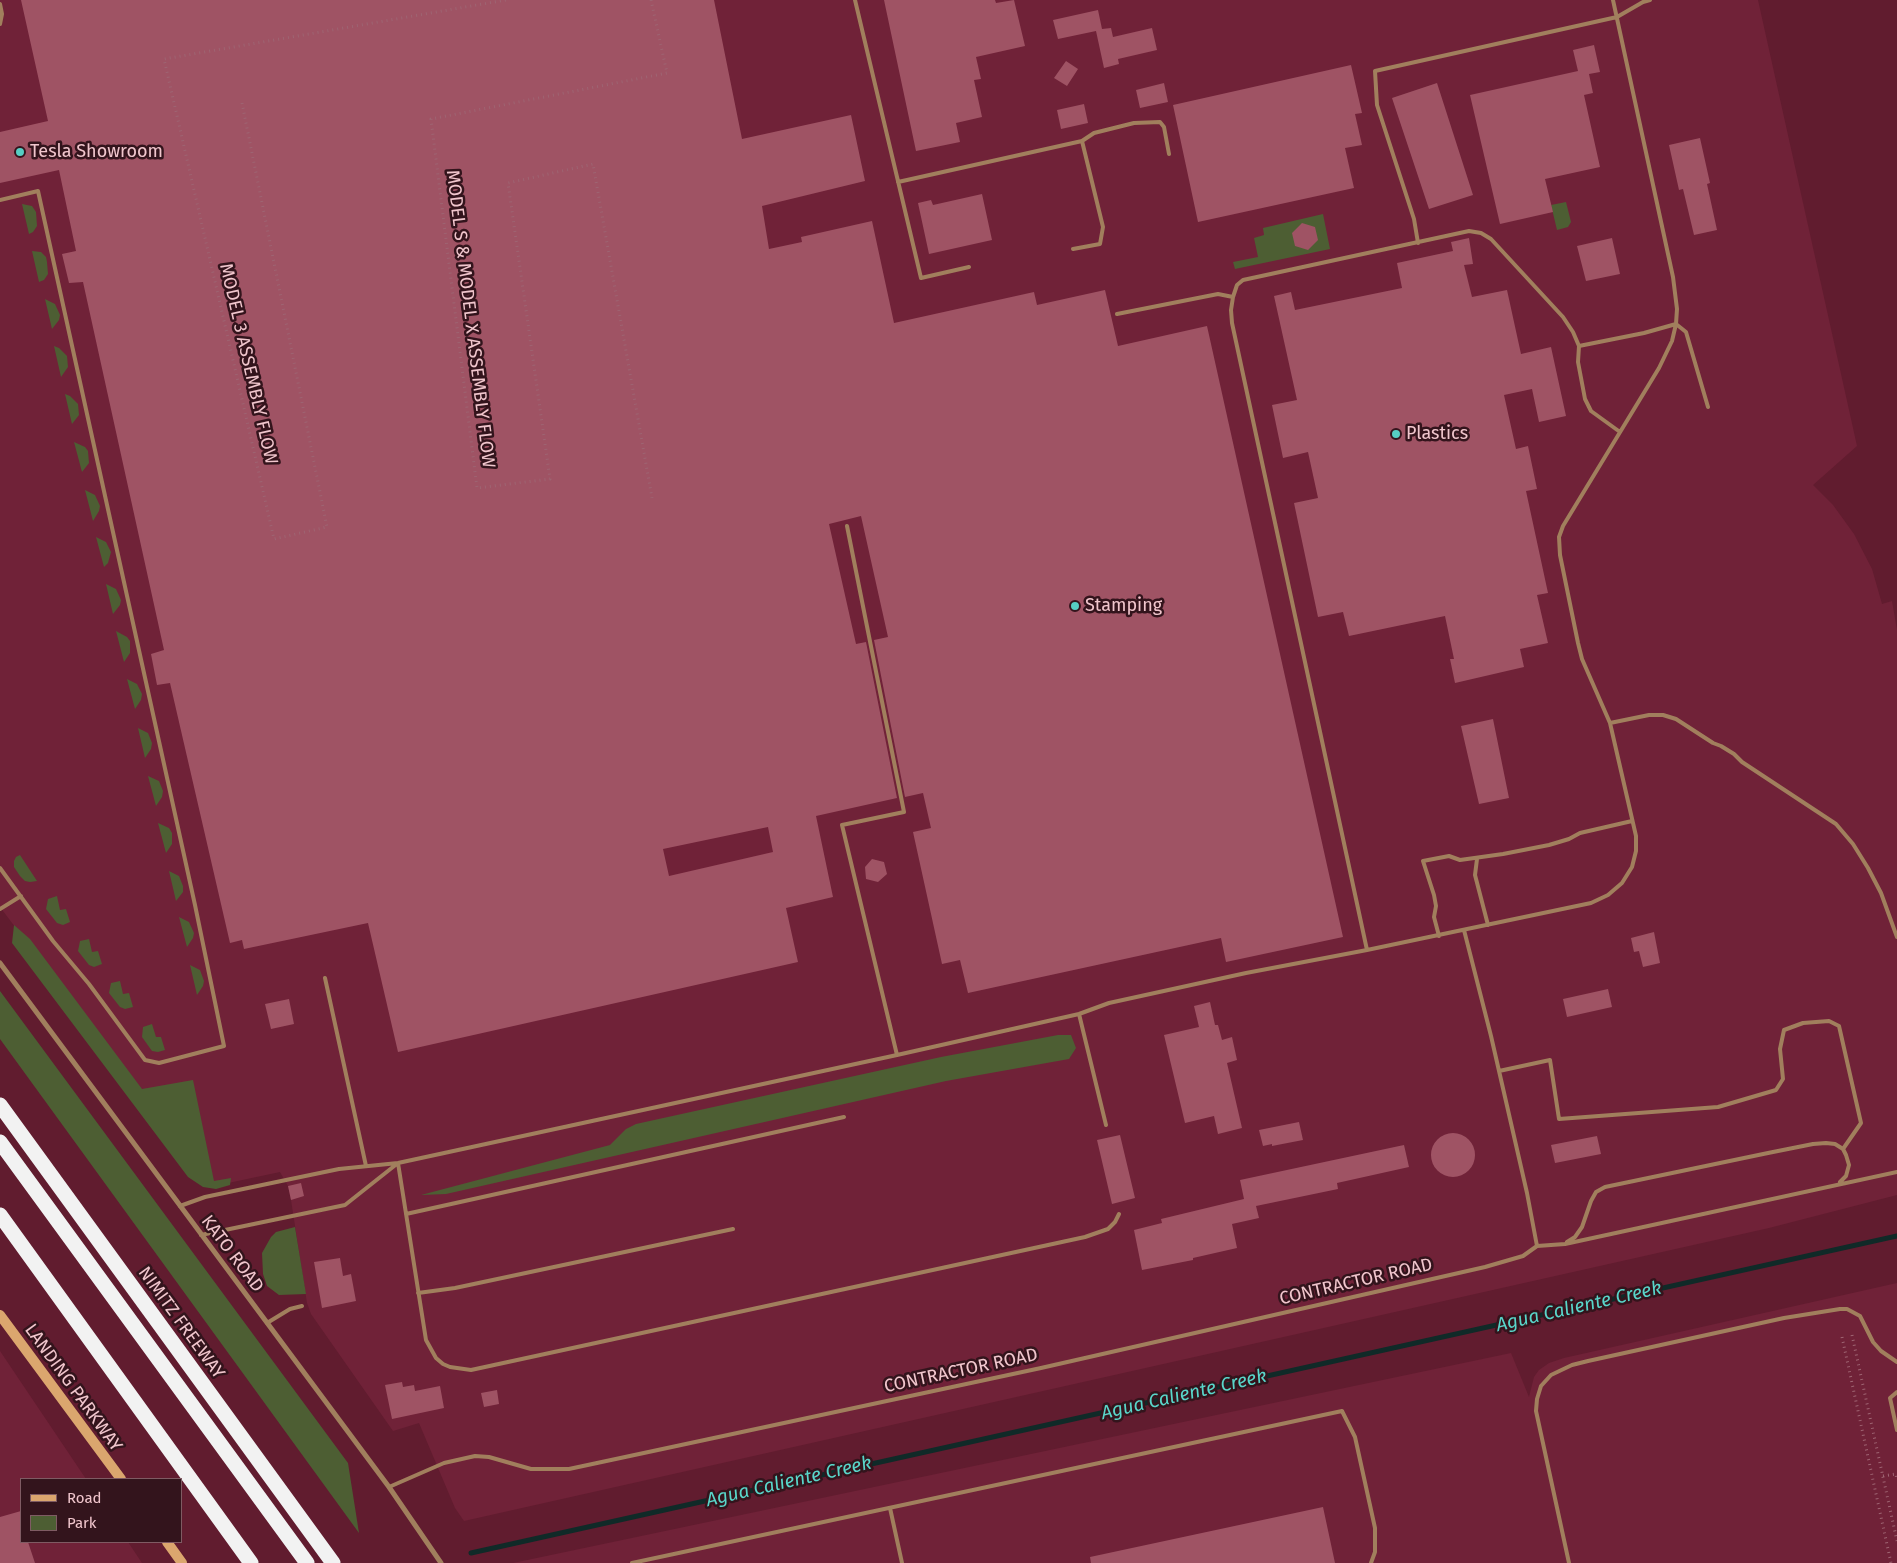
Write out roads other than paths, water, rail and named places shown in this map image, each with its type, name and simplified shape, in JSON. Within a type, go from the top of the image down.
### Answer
[{"type":"highway","name":"NIMITZ FREEWAY","points":[[0,1105],[332,1563]]},
{"type":"highway","points":[[0,1142],[307,1563]]},
{"type":"highway","points":[[0,1215],[251,1563]]},
{"type":"street","name":"KATO ROAD","points":[[0,963],[389,1487],[441,1563]]},
{"type":"street","name":"LANDING PARKWAY","points":[[0,1315],[120,1478]]},
{"type":"street","points":[[168,1543],[182,1563]]},
{"type":"lane","points":[[855,0],[921,278],[968,267]]},
{"type":"lane","points":[[179,1206],[205,1197],[339,1169],[398,1163],[897,1055],[1079,1014],[1109,1004],[1173,989],[1439,936],[1591,903],[1608,895],[1622,883],[1632,868],[1636,851],[1632,821],[1610,723],[1580,651],[1560,554],[1559,537],[1563,526],[1666,354],[1676,324],[1677,309],[1673,277],[1613,0]]},
{"type":"lane","points":[[1418,243],[1414,219],[1377,105],[1375,71],[1617,16],[1650,0]]},
{"type":"lane","points":[[0,4],[2,14],[0,24]]},
{"type":"lane","points":[[898,182],[1082,140],[1094,134],[1134,123],[1160,122],[1164,127],[1169,154]]},
{"type":"lane","points":[[1073,249],[1100,244],[1103,227],[1082,140]]},
{"type":"lane","points":[[0,200],[38,192],[197,914],[224,1046],[159,1063],[145,1060],[89,984],[53,941],[0,868]]},
{"type":"lane","points":[[1367,950],[1232,322],[1231,310],[1237,285],[1243,280],[1469,232],[1481,233],[1491,240],[1563,317],[1578,346],[1578,362],[1585,399],[1591,411],[1620,432]]},
{"type":"lane","points":[[1117,314],[1218,294],[1233,297]]},
{"type":"lane","points":[[1578,346],[1644,333],[1676,324]]},
{"type":"lane","points":[[1676,324],[1686,332],[1708,407]]},
{"type":"lane","points":[[847,526],[904,812],[842,826],[897,1055]]},
{"type":"lane","points":[[1610,723],[1649,714],[1663,715],[1676,719],[1734,754],[1742,762],[1836,824],[1853,844],[1868,868],[1881,893],[1897,937]]},
{"type":"lane","points":[[1439,936],[1434,917],[1436,906],[1434,895],[1423,861],[1449,856],[1460,860],[1477,859],[1549,845],[1569,839],[1580,832],[1632,821]]},
{"type":"lane","points":[[1477,859],[1475,875],[1488,925]]},
{"type":"lane","points":[[0,909],[21,896]]},
{"type":"lane","points":[[1464,930],[1499,1071],[1537,1246],[1565,1244],[1897,1172]]},
{"type":"lane","points":[[325,978],[366,1166]]},
{"type":"lane","points":[[1079,1014],[1106,1125]]},
{"type":"lane","points":[[1499,1071],[1550,1060],[1559,1118],[1718,1107],[1776,1090],[1783,1079],[1780,1049],[1784,1030],[1803,1024],[1829,1021],[1839,1026],[1861,1123],[1842,1149]]},
{"type":"lane","points":[[406,1214],[844,1117]]},
{"type":"lane","points":[[1565,1244],[1575,1237],[1582,1227],[1596,1192],[1605,1187],[1813,1144],[1835,1144],[1842,1149],[1849,1165],[1846,1176],[1840,1183]]},
{"type":"lane","points":[[398,1163],[426,1340],[436,1358],[450,1367],[471,1370],[1085,1237],[1108,1229],[1115,1222],[1119,1214]]},
{"type":"lane","points":[[201,1235],[344,1205],[398,1163]]},
{"type":"lane","points":[[418,1294],[455,1288],[733,1229]]},
{"type":"lane","name":"CONTRACTOR ROAD","points":[[389,1487],[444,1462],[474,1456],[489,1457],[531,1469],[570,1469],[1031,1370],[1475,1270],[1522,1256],[1537,1246]]},
{"type":"lane","points":[[267,1323],[290,1309],[302,1306]]},
{"type":"lane","points":[[1569,1563],[1536,1411],[1536,1399],[1541,1386],[1551,1375],[1588,1361],[1784,1318],[1840,1309],[1847,1309],[1860,1316],[1873,1342],[1897,1362]]},
{"type":"lane","points":[[1897,1392],[1890,1398],[1897,1430]]},
{"type":"lane","points":[[632,1563],[1342,1411],[1354,1437],[1375,1528],[1375,1552],[1370,1563]]},
{"type":"lane","points":[[890,1508],[902,1563]]},
{"type":"waterway","name":"Agua Caliente Creek","points":[[471,1553],[1897,1236]]},
{"type":"place","name":"Tesla Showroom","points":[[20,152]]},
{"type":"place","name":"Plastics","points":[[1396,434]]},
{"type":"place","name":"Stamping","points":[[1075,606]]}]
